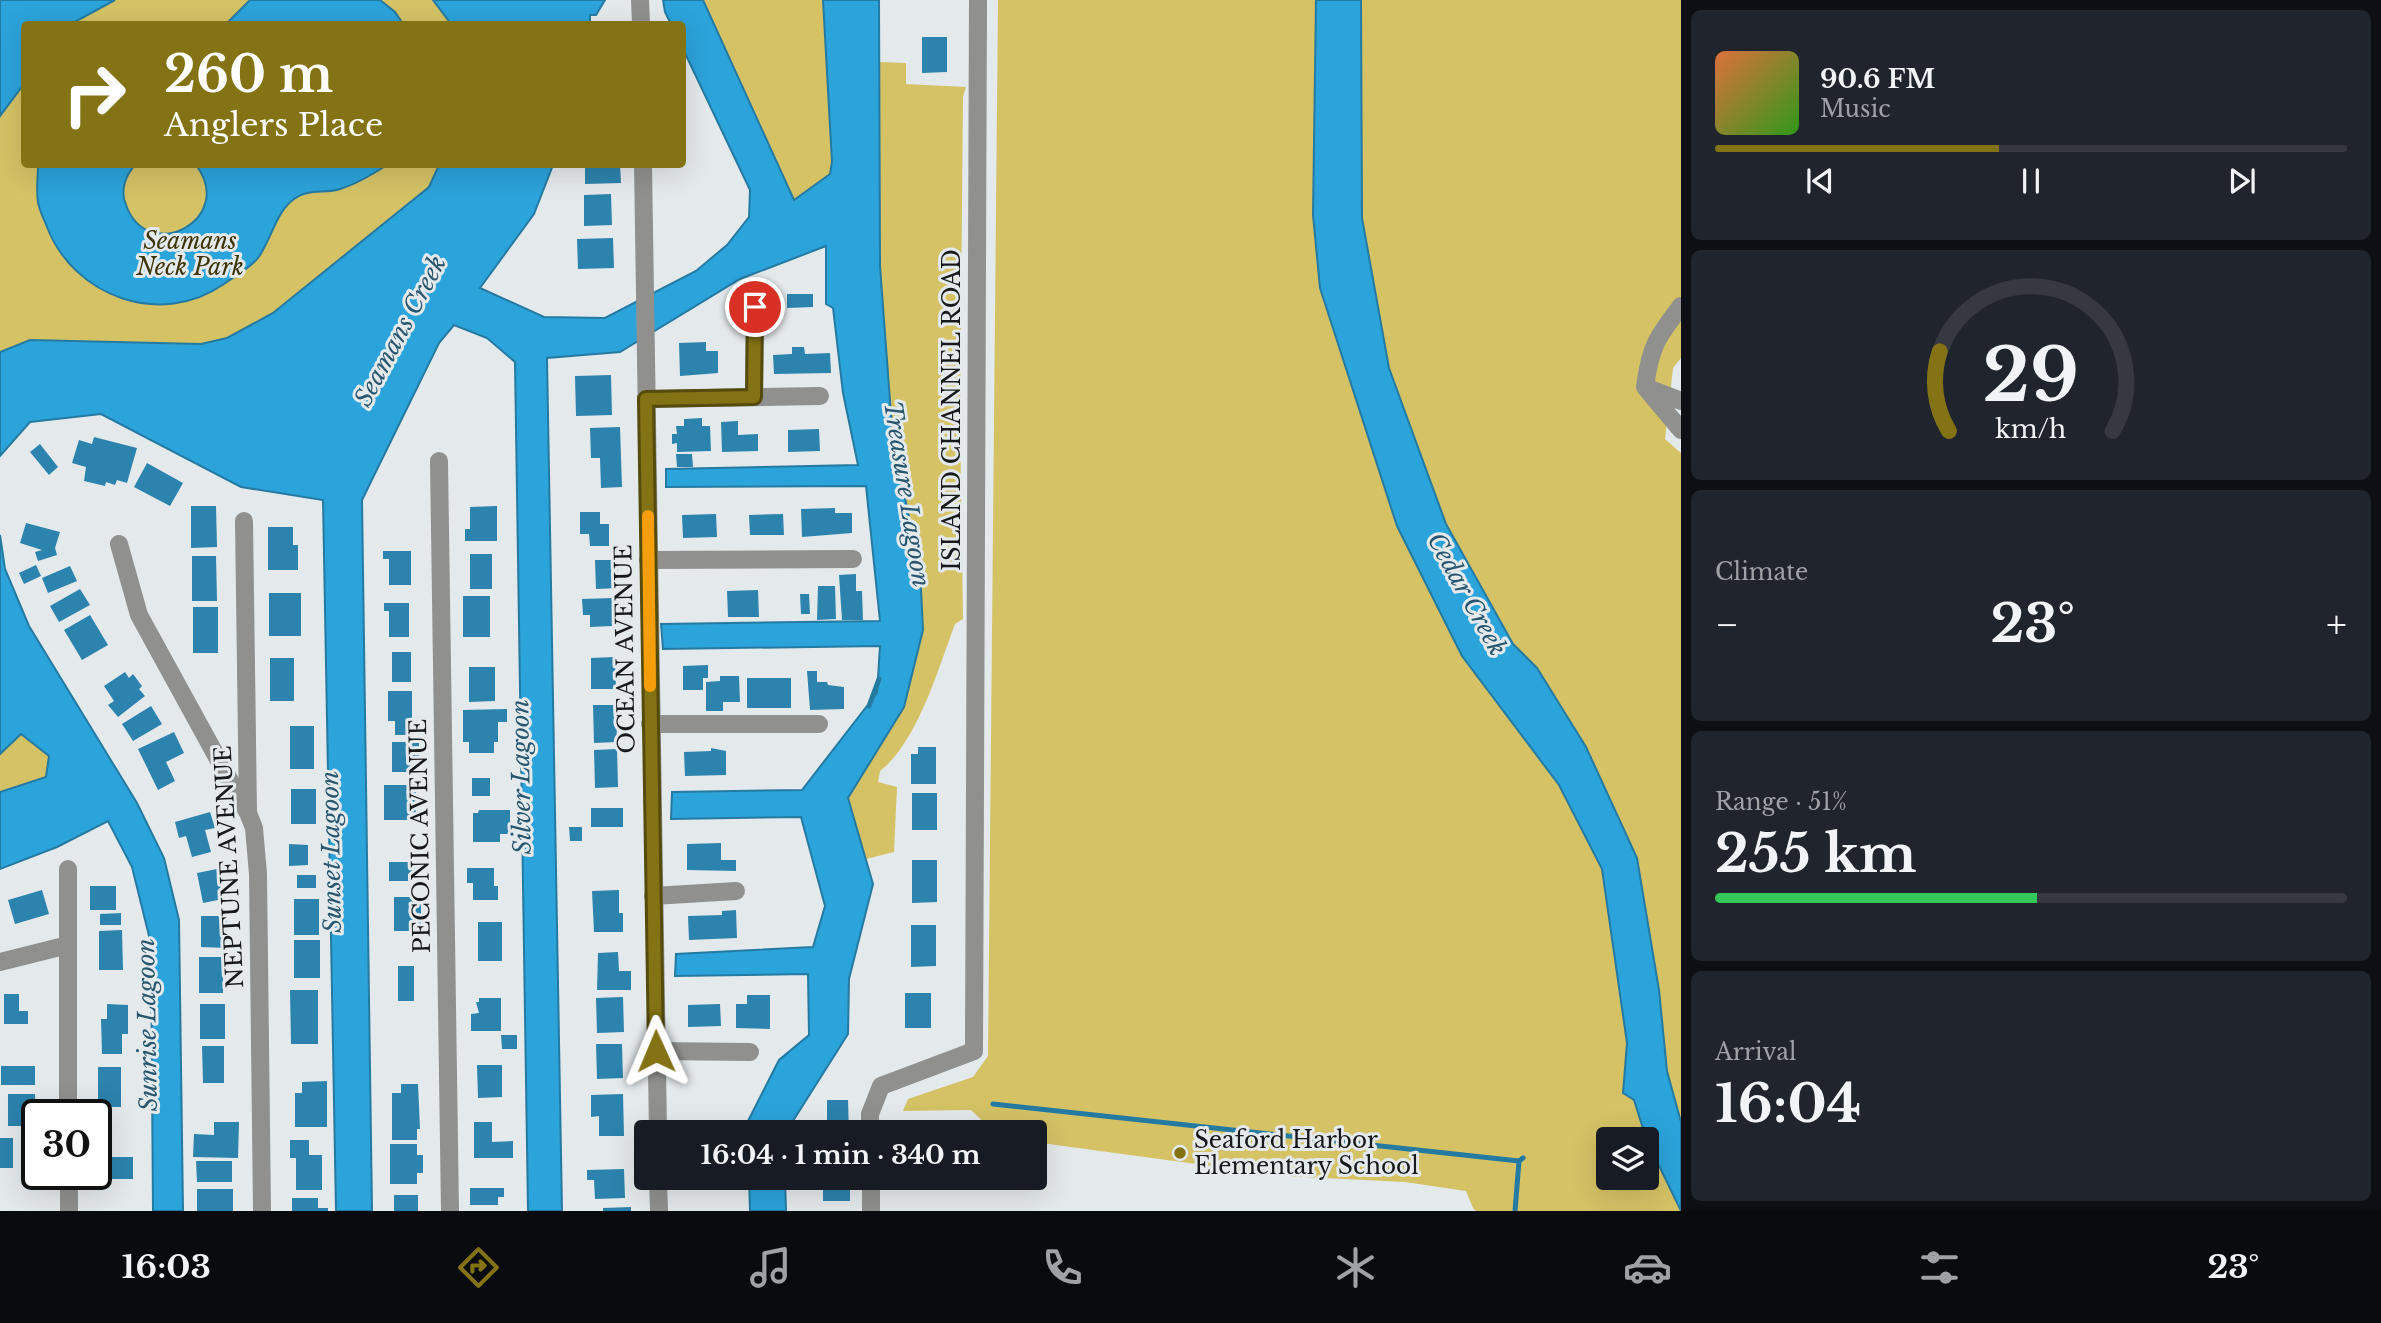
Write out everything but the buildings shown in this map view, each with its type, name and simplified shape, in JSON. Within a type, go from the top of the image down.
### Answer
[{"type":"street","points":[[640,0],[641,21]]},
{"type":"street","name":"ISLAND CHANNEL ROAD","points":[[870,1120],[881,1086],[974,1051],[978,0]]},
{"type":"street","name":"OCEAN AVENUE","points":[[642,168],[658,1120]]},
{"type":"street","points":[[1681,306],[1657,338],[1648,364],[1646,387],[1681,430]]},
{"type":"street","points":[[754,397],[755,307]]},
{"type":"street","points":[[1646,387],[1681,401]]},
{"type":"street","points":[[646,399],[820,396]]},
{"type":"street","name":"PECONIC AVENUE","points":[[439,461],[450,1211]]},
{"type":"street","name":"NEPTUNE AVENUE","points":[[244,521],[248,813],[254,828],[258,874],[262,1211]]},
{"type":"street","points":[[118,544],[139,615],[248,813]]},
{"type":"street","points":[[648,560],[853,559]]},
{"type":"street","points":[[650,724],[819,724]]},
{"type":"street","points":[[68,869],[68,1099]]},
{"type":"street","points":[[653,895],[736,891]]},
{"type":"street","points":[[0,962],[68,944]]},
{"type":"street","points":[[656,1051],[750,1052]]},
{"type":"street","points":[[69,1190],[69,1211]]},
{"type":"street","points":[[659,1190],[659,1211]]},
{"type":"street","points":[[871,1190],[871,1211]]},
{"type":"green space","points":[[115,0],[433,0],[449,21],[76,21]]},
{"type":"green space","points":[[703,0],[823,0],[832,162],[830,174],[794,201]]},
{"type":"green space","points":[[998,0],[1681,0],[1681,358],[1673,368],[1665,439],[1681,453],[1681,1211],[1476,1211],[1466,1191],[1405,1182],[1284,1176],[1047,1144],[1047,1120],[981,1120],[971,1110],[903,1111],[908,1099],[973,1077],[988,1056]]},
{"type":"green space","points":[[879,62],[906,63],[906,84],[966,87],[963,97],[960,420],[963,619],[955,624],[916,723],[893,758],[880,771],[878,782],[897,787],[894,852],[866,859],[847,798],[904,707],[920,569],[893,441],[880,266]]},
{"type":"green space","name":"Seamans Neck Park","points":[[21,88],[21,168],[438,168],[429,187],[273,313],[227,338],[201,344],[30,340],[0,352],[0,116]]},
{"type":"green space","points":[[21,734],[49,756],[47,777],[0,792],[0,754]]},
{"type":"water","points":[[0,0],[115,0],[76,21],[21,21],[21,88],[0,116]]},
{"type":"water","points":[[250,0],[380,0],[395,12],[401,21],[229,21]]},
{"type":"water","points":[[433,0],[605,0],[596,15],[590,15],[590,21],[449,21]]},
{"type":"water","points":[[663,0],[703,0],[794,200],[830,174],[832,162],[823,0],[879,0],[880,266],[893,441],[920,569],[923,630],[904,707],[848,798],[873,884],[849,979],[848,1034],[794,1120],[749,1120],[779,1060],[809,1035],[808,974],[675,976],[676,954],[813,947],[825,906],[801,817],[671,819],[672,792],[802,790],[877,693],[880,646],[663,649],[661,624],[880,621],[866,486],[666,487],[666,469],[858,465],[843,393],[833,308],[826,304],[826,246],[740,279],[620,352],[547,358],[562,1211],[528,1211],[515,362],[487,338],[454,325],[439,343],[362,500],[372,1211],[336,1211],[323,500],[241,487],[101,414],[30,422],[0,456],[0,352],[30,340],[201,344],[227,338],[273,313],[429,187],[438,168],[552,168],[534,214],[480,288],[544,317],[605,318],[696,271],[727,245],[749,217],[750,190],[686,55],[686,21],[670,21]]},
{"type":"water","name":"Cedar Creek","points":[[1316,0],[1361,0],[1362,218],[1389,368],[1446,524],[1513,644],[1537,668],[1586,747],[1637,858],[1659,990],[1667,1071],[1681,1122],[1681,1211],[1659,1166],[1659,1127],[1643,1127],[1634,1100],[1623,1093],[1627,1043],[1602,869],[1559,785],[1462,656],[1397,526],[1320,288],[1313,215]]},
{"type":"water","points":[[38,168],[133,168],[124,184],[126,205],[137,223],[152,232],[169,233],[185,228],[198,217],[205,203],[206,185],[198,168],[382,168],[346,187],[311,192],[294,199],[282,211],[263,251],[247,269],[199,297],[174,304],[147,304],[122,298],[98,287],[77,272],[60,251],[47,227],[37,193]]},
{"type":"water","points":[[0,535],[5,569],[29,626],[137,803],[164,858],[179,920],[183,1211],[153,1211],[151,944],[132,867],[108,821],[57,847],[0,869],[0,792],[46,777],[49,756],[21,734],[0,754]]},
{"type":"water","points":[[749,1190],[785,1190],[786,1211],[750,1211]]},
{"type":"waterway","name":"Treasure Lagoon","points":[[869,706],[879,679]]},
{"type":"waterway","points":[[993,1104],[1519,1161],[1523,1158]]},
{"type":"waterway","points":[[1515,1211],[1519,1161]]},
{"type":"slow traffic","points":[[648,516],[650,686]]},
{"type":"place","name":"Seaford Harbor Elementary School","points":[[1180,1153]]},
{"type":"route","points":[[656,1051],[646,399],[754,397],[755,307]]},
{"type":"water label","name":"Seamans Creek","points":[[400,331]]},
{"type":"water label","name":"Silver Lagoon","points":[[521,777]]},
{"type":"water label","name":"Sunset Lagoon","points":[[331,852]]},
{"type":"water label","name":"Sunrise Lagoon","points":[[147,1025]]}]
